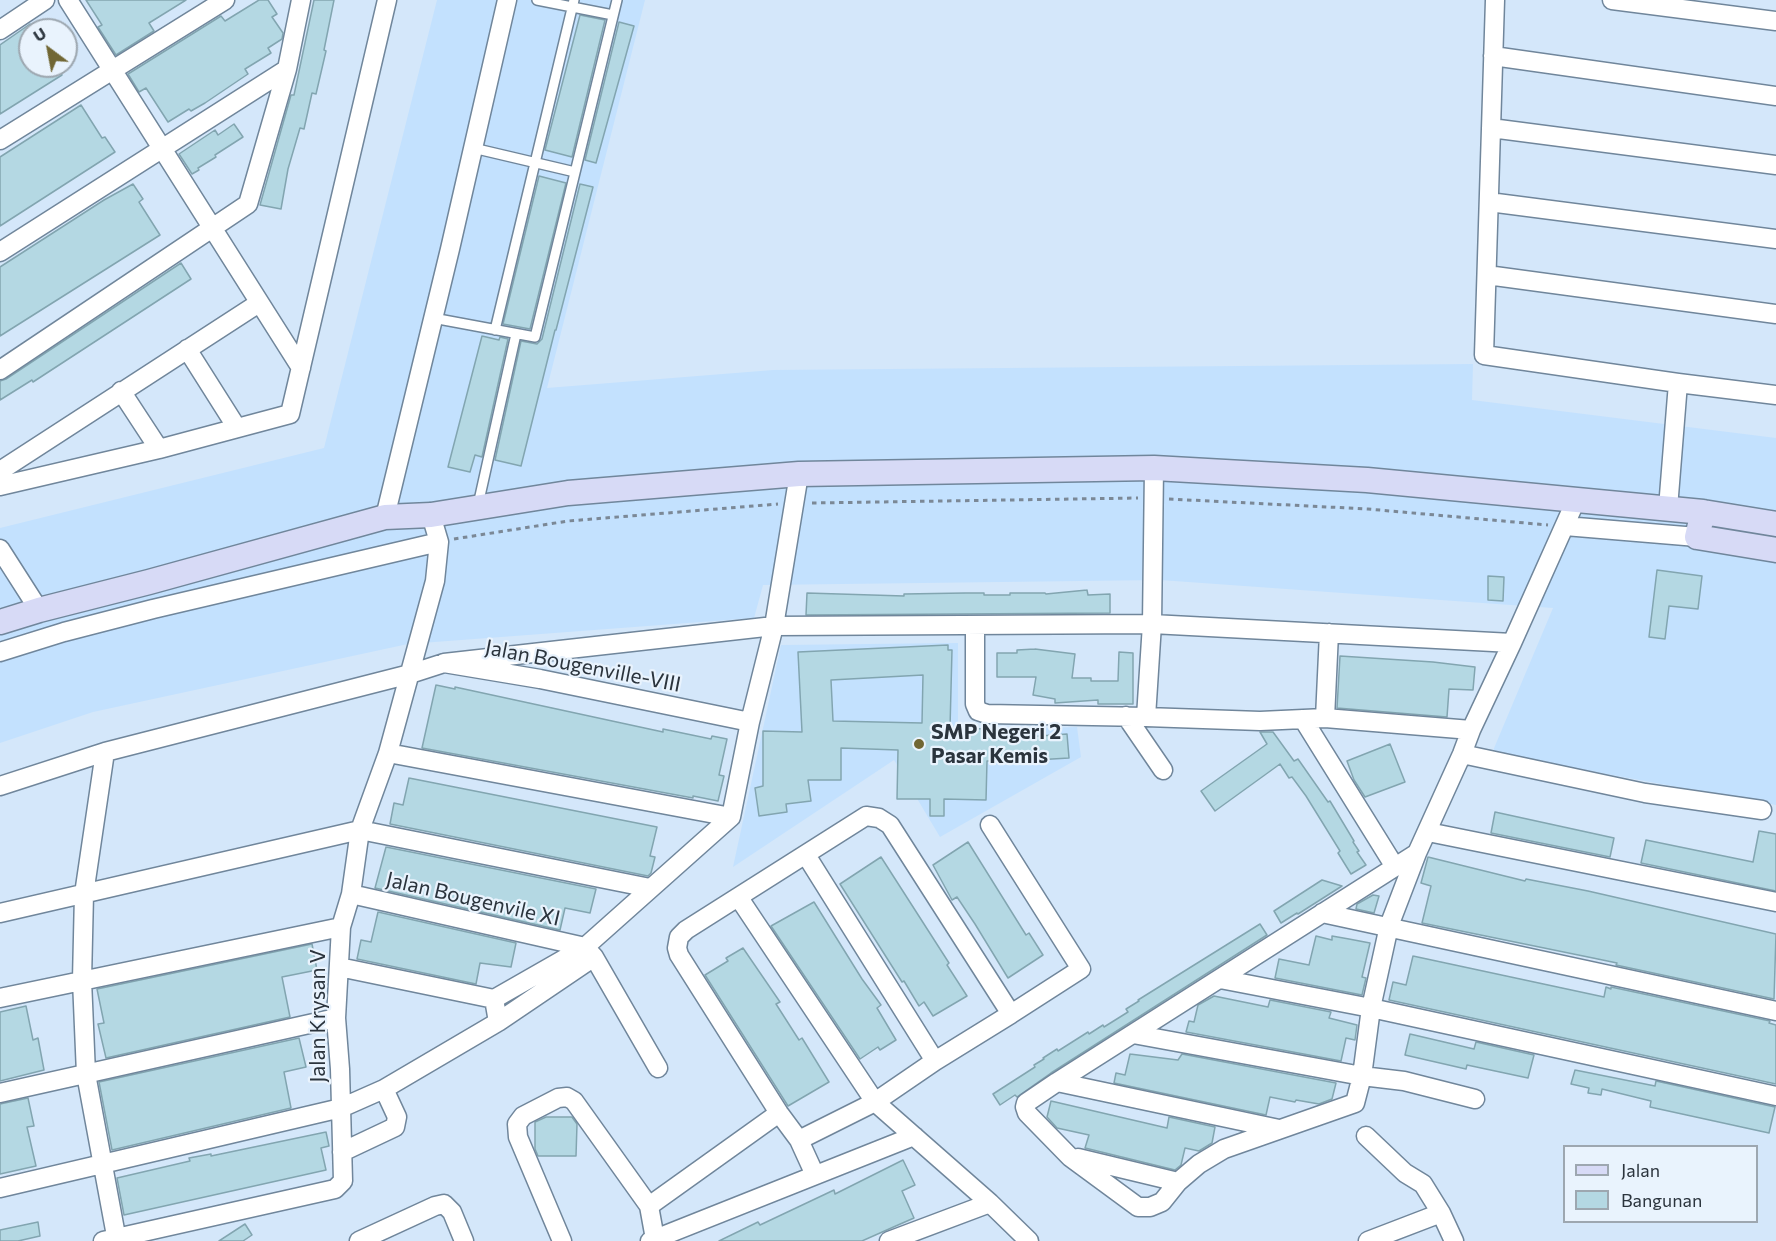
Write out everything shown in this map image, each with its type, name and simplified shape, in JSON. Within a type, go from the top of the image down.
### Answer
[{"type":"street","points":[[0,30],[45,0]]},
{"type":"street","points":[[68,0],[301,368]]},
{"type":"street","points":[[0,140],[225,0]]},
{"type":"street","points":[[0,370],[248,204],[287,69],[301,0]]},
{"type":"street","points":[[0,486],[159,449],[290,414],[387,0]]},
{"type":"street","points":[[385,517],[507,0]]},
{"type":"street","points":[[1495,0],[1484,356],[1776,395]]},
{"type":"street","points":[[1612,0],[1776,21]]},
{"type":"street","points":[[1493,56],[1776,96]]},
{"type":"street","points":[[0,252],[287,69]]},
{"type":"street","points":[[1491,128],[1776,165]]},
{"type":"street","points":[[1489,202],[1776,239]]},
{"type":"street","points":[[1487,275],[1776,314]]},
{"type":"street","points":[[0,471],[259,303]]},
{"type":"street","points":[[187,349],[237,428]]},
{"type":"street","points":[[1668,508],[1678,383]]},
{"type":"street","points":[[122,391],[159,449]]},
{"type":"street","points":[[1146,717],[1152,624],[1154,468]]},
{"type":"street","points":[[0,622],[385,517],[431,515],[568,493],[800,474],[1154,468],[1367,480],[1668,508],[1776,524]]},
{"type":"street","points":[[0,1188],[341,1108],[384,1089],[498,1022],[589,952],[650,888],[731,817],[750,722],[774,626],[800,474]]},
{"type":"street","points":[[1417,854],[1057,1082],[1029,1101],[1025,1107],[1028,1113],[1070,1156],[1138,1207],[1150,1207],[1161,1202],[1178,1182],[1199,1164],[1224,1149],[1355,1103],[1362,1076],[1371,1008],[1389,926],[1417,854],[1471,729],[1576,500]]},
{"type":"street","points":[[1697,537],[1703,512]]},
{"type":"street","points":[[0,652],[64,632],[439,542],[431,515]]},
{"type":"street","points":[[1565,526],[1697,537],[1776,550]]},
{"type":"street","name":"Jalan Krysan V","points":[[112,1240],[335,1189],[343,1181],[336,1018],[341,927],[351,894],[360,830],[388,753],[435,581],[439,542]]},
{"type":"street","points":[[0,549],[64,632]]},
{"type":"street","points":[[444,663],[774,626],[1152,624],[1512,643]]},
{"type":"street","points":[[975,626],[975,704],[978,711],[987,714],[1260,721],[1325,718],[1471,729]]},
{"type":"street","points":[[1325,718],[1329,633]]},
{"type":"street","name":"Jalan Bougenville-VIII","points":[[0,786],[105,752],[410,674],[444,663],[540,679],[750,722]]},
{"type":"street","points":[[1126,716],[1163,770]]},
{"type":"street","points":[[1303,719],[1395,867]]},
{"type":"street","points":[[105,752],[84,894],[82,980],[86,1074],[103,1164],[112,1240]]},
{"type":"street","points":[[388,753],[731,817]]},
{"type":"street","points":[[1462,754],[1645,793],[1762,810]]},
{"type":"street","points":[[815,1175],[799,1140],[779,1113],[679,955],[677,948],[679,937],[686,930],[866,816],[879,818],[890,825],[1011,1014]]},
{"type":"street","points":[[799,1140],[875,1102],[935,1061],[1081,969],[990,825]]},
{"type":"street","points":[[0,914],[360,830],[650,888]]},
{"type":"street","points":[[1428,832],[1776,902]]},
{"type":"street","points":[[806,855],[935,1061]]},
{"type":"street","name":"Jalan Bougenvile XI","points":[[351,894],[589,952]]},
{"type":"street","points":[[739,898],[875,1102],[990,1203],[1029,1241]]},
{"type":"street","points":[[1322,913],[1776,1011]]},
{"type":"street","points":[[0,998],[341,927]]},
{"type":"street","points":[[339,967],[494,999],[589,952]]},
{"type":"street","points":[[589,952],[658,1068]]},
{"type":"street","points":[[1220,979],[1371,1008],[1776,1096]]},
{"type":"street","points":[[494,999],[498,1022]]},
{"type":"street","points":[[0,1093],[336,1018]]},
{"type":"street","points":[[1133,1034],[1362,1076],[1404,1081],[1475,1100]]},
{"type":"street","points":[[1057,1082],[1281,1129]]},
{"type":"street","points":[[342,1152],[395,1127],[397,1117],[384,1089]]},
{"type":"street","points":[[562,1241],[518,1137],[517,1124],[523,1116],[558,1098],[567,1097],[574,1101],[649,1206],[652,1240],[914,1136]]},
{"type":"street","points":[[649,1206],[779,1113]]},
{"type":"street","points":[[1366,1136],[1405,1173],[1423,1184],[1441,1213],[1454,1241]]},
{"type":"street","points":[[1070,1156],[1178,1182]]},
{"type":"street","points":[[889,1241],[990,1203]]},
{"type":"street","points":[[359,1241],[444,1204],[452,1212],[464,1241]]},
{"type":"street","points":[[1368,1241],[1441,1213]]},
{"type":"lane","points":[[537,0],[573,3],[613,15]]},
{"type":"lane","points":[[433,318],[535,337],[617,0]]},
{"type":"lane","points":[[495,330],[573,3]]},
{"type":"lane","points":[[473,148],[575,172]]},
{"type":"lane","points":[[478,507],[516,334]]},
{"type":"path","points":[[439,542],[568,521],[795,503],[1155,498],[1368,509],[1565,526]]},
{"type":"shaded area","points":[[437,0],[645,0],[547,388],[773,370],[1473,364],[1472,400],[1776,438],[1776,805],[1492,753],[1553,608],[1160,580],[763,585],[754,618],[408,644],[93,712],[0,743],[0,528],[324,448]]},
{"type":"shaded area","name":"SMP Negeri 2 Pasar Kemis","points":[[958,643],[958,731],[1077,727],[1081,757],[940,837],[894,760],[733,867],[781,645]]},
{"type":"building","points":[[86,0],[186,0],[149,23],[154,31],[116,55],[98,27],[102,25]]},
{"type":"building","points":[[259,0],[268,0],[277,14],[272,17],[283,33],[282,39],[268,48],[271,53],[245,69],[248,74],[205,103],[191,111],[189,109],[168,122],[146,88],[139,92],[128,74],[221,16],[225,21]]},
{"type":"building","points":[[314,0],[334,0],[316,94],[312,93],[304,129],[300,128],[288,169],[281,209],[260,205],[291,95],[294,95]]},
{"type":"building","points":[[580,15],[605,20],[572,157],[545,150]]},
{"type":"building","points":[[619,22],[634,26],[596,163],[585,160]]},
{"type":"building","points":[[18,32],[18,78],[57,78],[0,114],[0,45]]},
{"type":"building","points":[[81,105],[102,138],[105,137],[115,152],[0,226],[0,157]]},
{"type":"building","points":[[234,124],[243,137],[215,155],[216,157],[192,174],[179,154],[215,130],[218,135]]},
{"type":"building","points":[[539,176],[566,183],[530,329],[503,324]]},
{"type":"building","points":[[133,184],[143,199],[139,202],[160,235],[0,336],[0,267]]},
{"type":"building","points":[[580,184],[593,187],[521,466],[495,460],[521,341],[537,344],[542,339]]},
{"type":"building","points":[[181,263],[191,279],[33,382],[32,380],[0,400],[0,381]]},
{"type":"building","points":[[482,336],[499,340],[500,337],[508,339],[482,457],[475,455],[470,472],[448,467]]},
{"type":"building","points":[[1657,570],[1702,576],[1698,609],[1669,606],[1665,639],[1649,637]]},
{"type":"building","points":[[1488,576],[1504,577],[1503,601],[1488,600]]},
{"type":"building","points":[[1087,590],[1088,595],[1110,594],[1110,613],[806,615],[807,593],[904,596],[904,594],[965,593],[1010,595],[1010,593],[1046,594]]},
{"type":"building","points":[[948,645],[948,650],[952,650],[950,728],[1026,730],[1026,737],[1067,734],[1069,758],[987,761],[986,800],[944,799],[944,816],[930,816],[930,799],[897,799],[898,750],[841,748],[841,780],[808,780],[811,801],[786,804],[787,812],[759,816],[755,788],[763,786],[763,731],[802,732],[798,652]],"holes":[[[923,675],[922,723],[833,721],[831,680]]]},
{"type":"building","points":[[1035,649],[1075,654],[1072,678],[1091,678],[1091,681],[1118,681],[1119,652],[1133,653],[1133,704],[1098,704],[1098,700],[1055,703],[1055,699],[1033,695],[1036,677],[997,677],[997,653],[1017,653],[1017,650]]},
{"type":"building","points":[[1340,656],[1475,667],[1473,690],[1449,689],[1447,717],[1337,708]]},
{"type":"building","points":[[436,685],[455,689],[455,687],[663,732],[663,729],[711,739],[712,736],[727,739],[719,775],[724,776],[718,801],[422,748]]},
{"type":"building","points":[[1260,732],[1273,732],[1294,761],[1298,759],[1328,802],[1330,801],[1366,865],[1351,874],[1338,853],[1340,851],[1306,796],[1292,777],[1289,778],[1280,764],[1215,811],[1201,791],[1267,744]]},
{"type":"building","points":[[1390,744],[1405,782],[1365,797],[1354,780],[1347,761]]},
{"type":"building","points":[[409,778],[657,827],[650,856],[655,857],[651,873],[648,876],[390,824],[394,803],[403,805]]},
{"type":"building","points":[[1495,812],[1614,838],[1610,857],[1491,833]]},
{"type":"building","points":[[1759,831],[1776,834],[1776,891],[1641,863],[1646,840],[1753,862]]},
{"type":"building","points":[[968,842],[1026,935],[1029,933],[1043,955],[1008,978],[957,897],[952,900],[933,865]]},
{"type":"building","points":[[386,847],[596,889],[590,913],[565,908],[560,930],[375,888]]},
{"type":"building","points":[[881,857],[949,963],[947,965],[967,996],[933,1016],[924,1002],[919,1006],[904,981],[902,982],[840,884]]},
{"type":"building","points":[[1428,857],[1525,881],[1526,879],[1588,891],[1776,934],[1774,999],[1616,965],[1617,963],[1422,923],[1431,886],[1421,883]]},
{"type":"building","points":[[1322,880],[1342,886],[1281,923],[1274,911]]},
{"type":"building","points":[[1373,895],[1379,896],[1374,913],[1356,909],[1357,904]]},
{"type":"building","points":[[814,902],[881,1005],[877,1008],[896,1040],[880,1050],[878,1047],[860,1059],[771,926]]},
{"type":"building","points":[[378,912],[516,943],[511,967],[480,963],[476,984],[357,959],[361,940],[371,942]]},
{"type":"building","points":[[1260,924],[1267,935],[1017,1097],[1015,1095],[1000,1105],[993,1094],[1035,1067],[1034,1065],[1043,1058],[1088,1032],[1089,1034],[1103,1025],[1104,1027],[1128,1012],[1126,1009],[1138,1000]]},
{"type":"building","points":[[1316,936],[1332,940],[1332,936],[1370,943],[1362,977],[1366,978],[1362,995],[1275,978],[1279,959],[1309,965]]},
{"type":"building","points":[[312,944],[317,970],[282,977],[290,1017],[106,1058],[98,1024],[104,1023],[97,989]]},
{"type":"building","points":[[743,948],[780,1002],[776,1004],[799,1040],[802,1038],[829,1082],[788,1106],[705,975],[728,961],[726,958]]},
{"type":"building","points":[[1413,956],[1604,997],[1606,987],[1611,989],[1611,987],[1770,1021],[1769,1023],[1776,1025],[1776,1084],[1389,1000],[1393,982],[1406,985]]},
{"type":"building","points":[[1214,996],[1268,1007],[1270,1000],[1331,1012],[1329,1018],[1357,1025],[1355,1040],[1346,1038],[1341,1061],[1186,1032],[1189,1021],[1194,1022],[1198,1005]]},
{"type":"building","points":[[26,1006],[33,1040],[38,1038],[44,1070],[0,1081],[0,1012]]},
{"type":"building","points":[[1410,1034],[1474,1049],[1476,1042],[1534,1055],[1528,1078],[1467,1065],[1466,1069],[1405,1055]]},
{"type":"building","points":[[299,1038],[306,1067],[284,1072],[291,1108],[112,1150],[99,1082]]},
{"type":"building","points":[[1130,1054],[1178,1060],[1182,1054],[1336,1083],[1332,1099],[1319,1104],[1270,1097],[1266,1115],[1114,1083],[1116,1073],[1125,1075]]},
{"type":"building","points":[[1575,1070],[1655,1086],[1656,1081],[1775,1107],[1769,1133],[1650,1107],[1651,1101],[1602,1089],[1601,1095],[1588,1093],[1589,1088],[1571,1084]]},
{"type":"building","points":[[28,1098],[34,1126],[27,1127],[36,1166],[0,1174],[0,1104]]},
{"type":"building","points":[[1051,1101],[1167,1128],[1169,1117],[1215,1127],[1212,1143],[1199,1151],[1185,1148],[1181,1165],[1175,1170],[1085,1148],[1089,1135],[1057,1128],[1047,1117]]},
{"type":"building","points":[[546,1117],[572,1117],[577,1124],[576,1156],[538,1156],[535,1149],[535,1122]]},
{"type":"building","points":[[326,1132],[329,1146],[321,1148],[326,1170],[124,1215],[117,1178],[190,1161],[189,1158],[211,1154],[211,1156]]},
{"type":"building","points":[[903,1160],[915,1185],[902,1191],[914,1218],[862,1241],[719,1241],[758,1222],[760,1225],[834,1190],[835,1194]]},
{"type":"building","points":[[38,1222],[40,1236],[18,1241],[0,1241],[0,1230]]},
{"type":"building","points":[[245,1224],[252,1235],[243,1241],[219,1241]]},
{"type":"place","name":"SMP Negeri 2 Pasar Kemis","points":[[919,744]]}]
